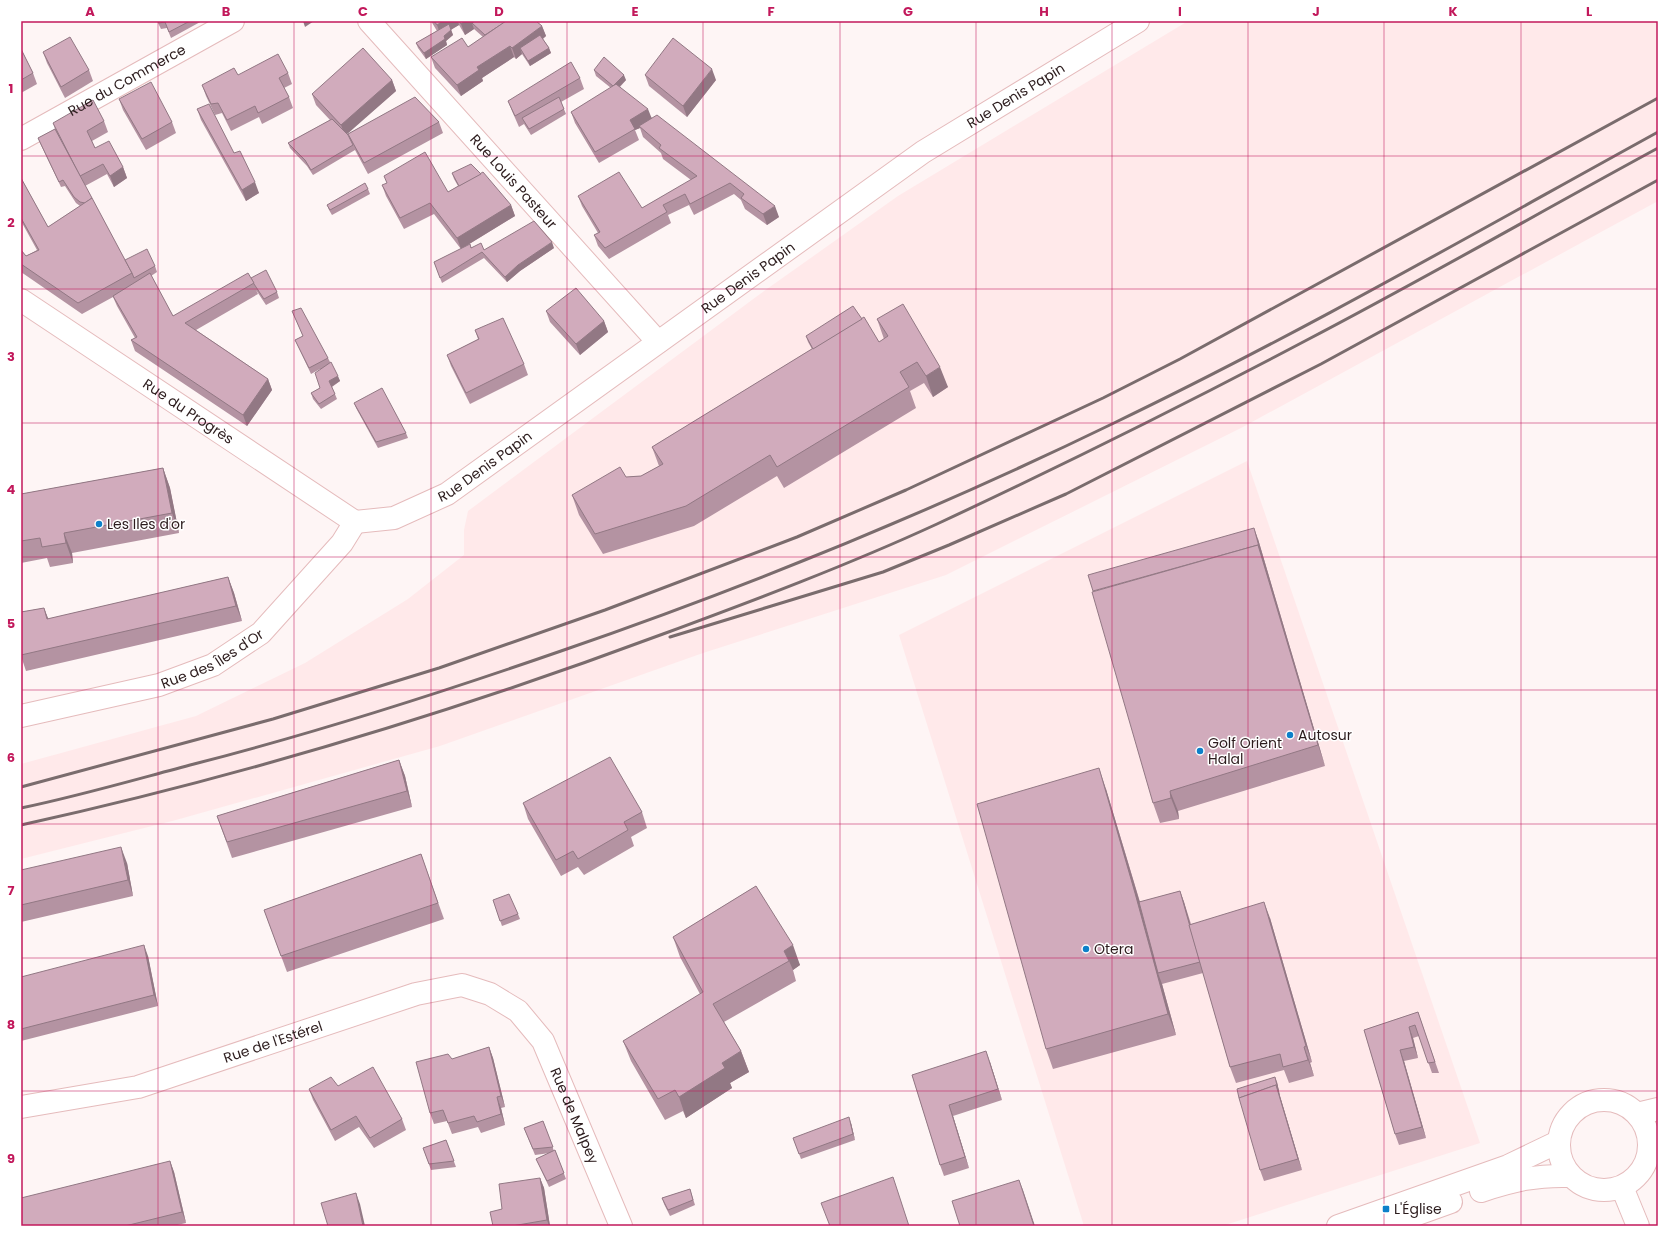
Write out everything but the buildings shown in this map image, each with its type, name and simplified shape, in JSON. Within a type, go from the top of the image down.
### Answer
[{"type":"street","name":"Rue du Commerce","points":[[21,139],[233,21]]},
{"type":"street","name":"Rue Louis Pasteur","points":[[368,21],[658,342]]},
{"type":"street","name":"Rue Denis Papin","points":[[355,522],[394,518],[447,494],[923,152],[1138,21]]},
{"type":"street","name":"Rue du Progrès","points":[[21,300],[355,522]]},
{"type":"street","name":"Rue des Îles d'Or","points":[[21,716],[159,685],[213,665],[261,633],[342,543],[355,522]]},
{"type":"street","name":"Rue de l'Estérel","points":[[21,1107],[138,1087],[416,994],[462,985],[490,994],[518,1011]]},
{"type":"street","name":"Rue de Malpey","points":[[518,1011],[542,1041],[621,1226]]},
{"type":"street","points":[[1606,1100],[1623,1104],[1637,1114],[1654,1143],[1646,1163],[1636,1177],[1622,1187],[1603,1190],[1585,1187],[1570,1176],[1563,1166],[1559,1154],[1558,1142],[1563,1126],[1574,1112],[1589,1103],[1606,1100]]},
{"type":"street","points":[[1637,1114],[1658,1109]]},
{"type":"street","points":[[1338,1226],[1508,1166],[1558,1142]]},
{"type":"street","points":[[1384,1226],[1508,1182],[1532,1177],[1570,1176]]},
{"type":"street","points":[[1622,1187],[1638,1226]]},
{"type":"shaded area","points":[[1188,21],[1658,21],[1658,201],[1241,428],[946,575],[703,653],[440,746],[176,820],[21,859],[21,764],[196,716],[305,663],[408,599],[464,555],[464,530],[468,511],[760,294],[898,196]]},
{"type":"shaded area","points":[[1247,461],[1480,1143],[1222,1226],[1084,1226],[899,635]]},
{"type":"railway","points":[[21,787],[273,719],[439,668],[605,610],[797,537],[906,490],[1103,398],[1180,359],[1658,98]]},
{"type":"railway","points":[[21,808],[86,793],[241,752],[425,697],[632,626],[841,545],[1047,455],[1183,389],[1320,318],[1658,132]]},
{"type":"railway","points":[[21,825],[184,786],[345,741],[426,716],[584,663],[835,568],[937,524],[1122,435],[1394,294],[1658,148]]},
{"type":"railway","points":[[670,637],[883,572],[1066,494],[1321,364],[1658,180]]},
{"type":"place","name":"Les Iles d'or","points":[[99,524]]},
{"type":"place","name":"Autosur","points":[[1290,735]]},
{"type":"place","name":"Golf Orient Halal","points":[[1200,751]]},
{"type":"place","name":"Otera","points":[[1086,949]]},
{"type":"place","name":"L'Église","points":[[1386,1209]]}]
